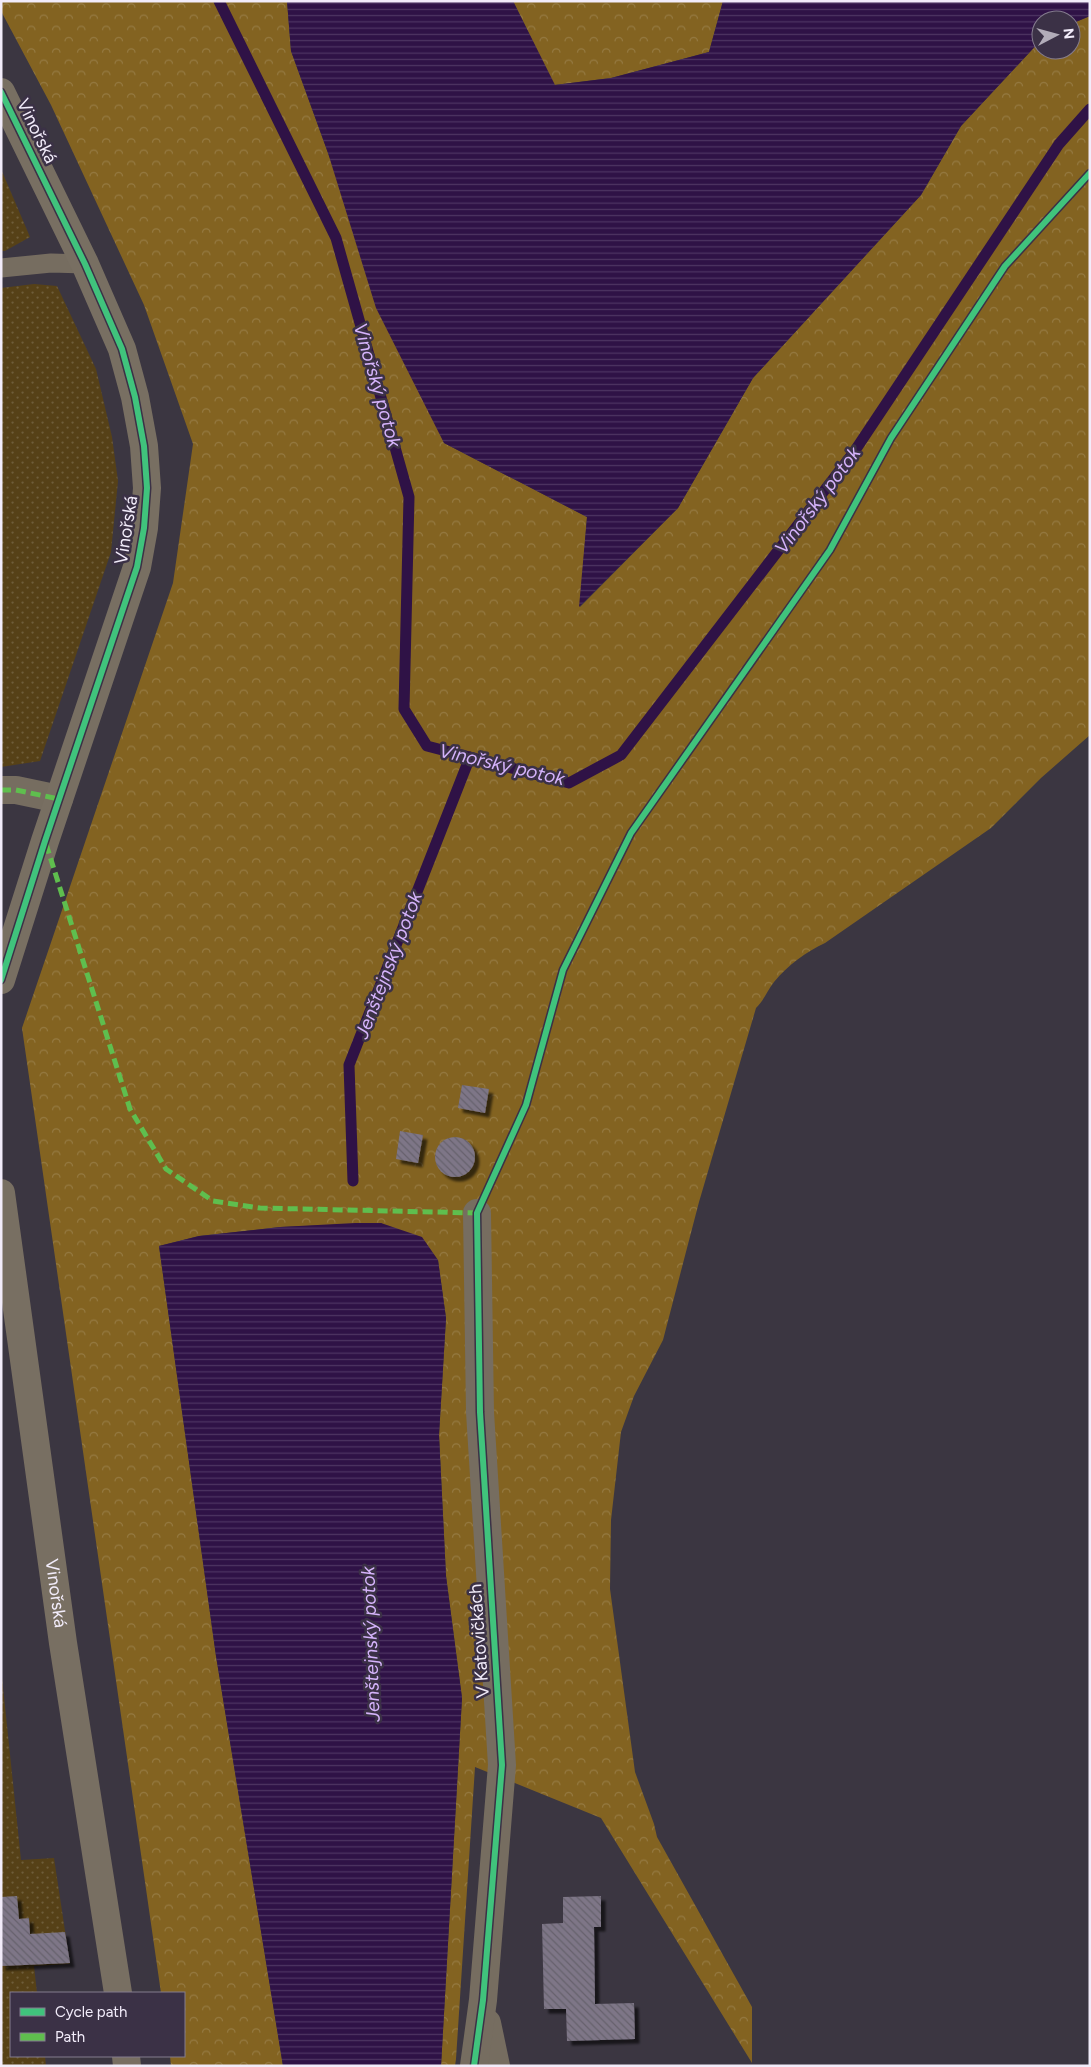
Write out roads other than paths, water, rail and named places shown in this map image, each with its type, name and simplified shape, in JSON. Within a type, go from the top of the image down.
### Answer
[{"type":"street","name":"Vinořská","points":[[1,92],[85,264],[122,349],[135,397],[144,446],[147,488],[144,528],[137,567],[45,841],[1,980]]},
{"type":"street","points":[[1,790],[16,790],[59,800]]},
{"type":"street","name":"Vinořská","points":[[1,1192],[63,1643],[118,1992]]},
{"type":"street","name":"V Katovičkách","points":[[474,2066],[483,2000],[502,1765],[480,1412],[477,1213]]},
{"type":"street","name":"V Katovičkách","points":[[483,2000],[496,2066]]},
{"type":"lane","points":[[1,268],[50,263],[85,264]]},
{"type":"water","points":[[287,1],[513,1],[555,85],[611,78],[709,52],[723,1],[1090,1],[1090,16],[1081,20],[1081,10],[1031,10],[1031,51],[961,126],[921,195],[753,378],[678,508],[579,607],[587,517],[444,443],[376,308],[328,153],[291,51]]},
{"type":"water","points":[[381,1223],[422,1237],[438,1260],[446,1318],[439,1435],[446,1576],[462,1698],[441,2066],[283,2066],[216,1656],[159,1246],[199,1236],[280,1227]]},
{"type":"waterway","name":"Vinořský potok","points":[[219,1],[336,238],[409,497],[404,709],[427,746],[569,783],[621,755],[854,452],[1059,144],[1090,109]]},
{"type":"waterway","name":"Jenštejnský potok","points":[[353,1181],[349,1065],[470,757]]}]
